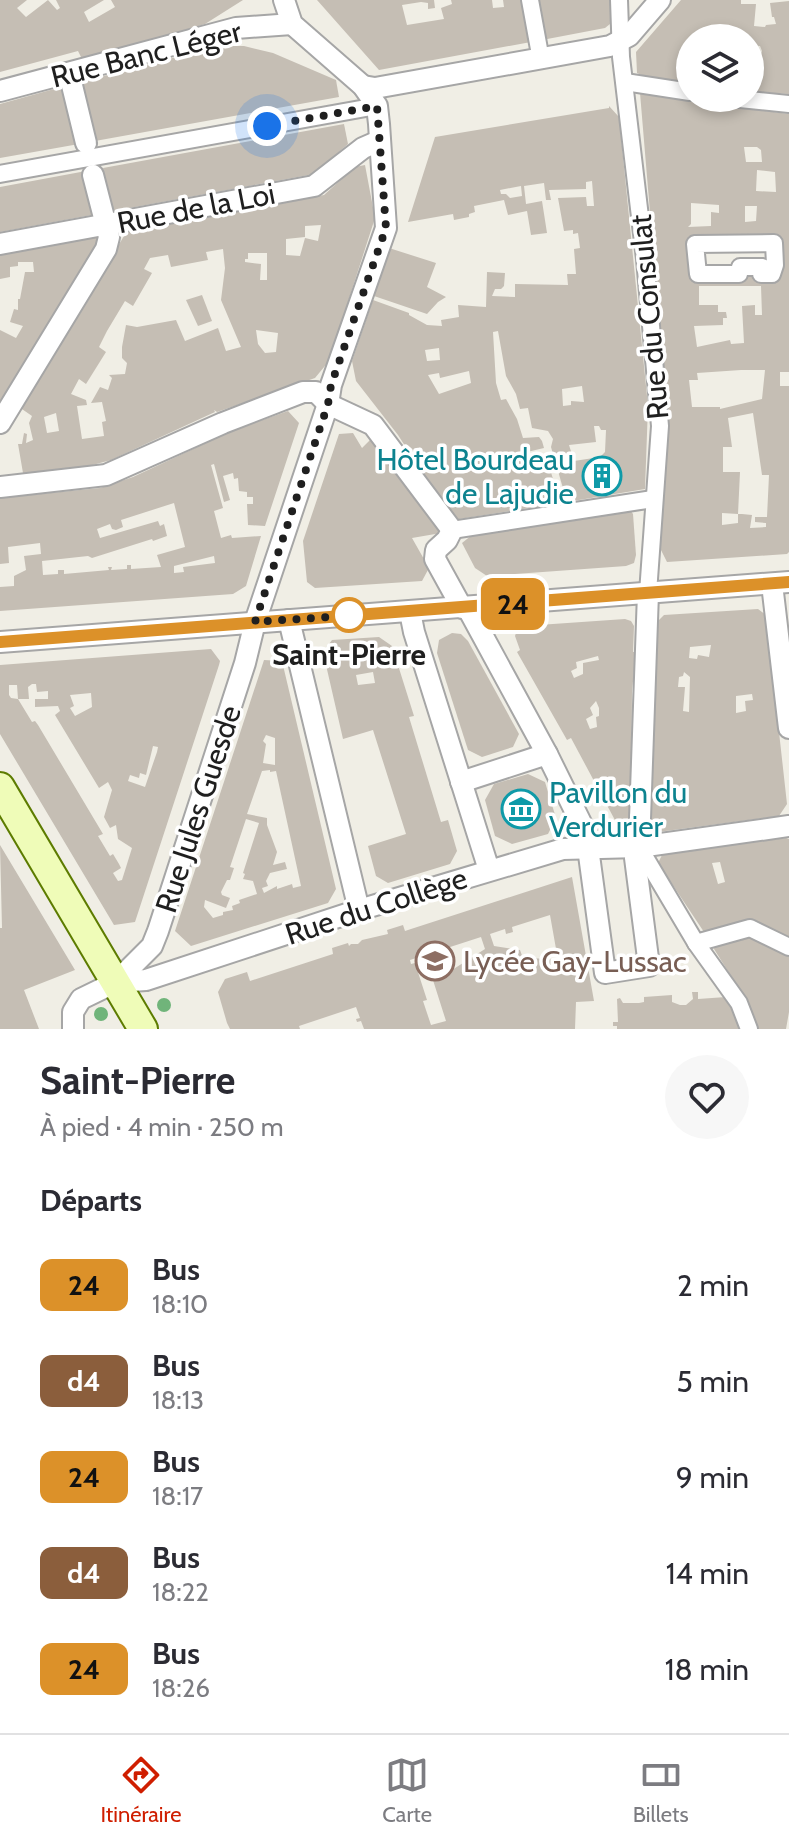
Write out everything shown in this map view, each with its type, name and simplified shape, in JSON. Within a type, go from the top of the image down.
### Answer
[{"type":"main road","points":[[5,802],[143,1029]]},
{"type":"street","points":[[0,174],[377,106],[363,86],[292,24],[284,0]]},
{"type":"street","points":[[530,0],[541,60]]},
{"type":"street","name":"Rue du Consulat","points":[[619,0],[620,41],[650,259],[660,426],[648,593]]},
{"type":"street","points":[[363,86],[375,88],[610,46],[629,36],[660,0]]},
{"type":"street","name":"Rue Banc Léger","points":[[0,91],[236,28],[292,24]]},
{"type":"street","points":[[0,423],[106,249],[109,237],[69,73]]},
{"type":"street","points":[[625,82],[676,90]]},
{"type":"street","points":[[764,101],[789,104]]},
{"type":"street","name":"Rue Jules Guesde","points":[[121,990],[152,946],[328,404],[331,385],[386,228],[377,106]]},
{"type":"street","name":"Rue de la Loi","points":[[0,244],[314,186],[363,148],[379,141]]},
{"type":"street","points":[[774,243],[772,274],[761,274],[762,267],[740,267],[739,274],[698,274],[695,244],[774,243]]},
{"type":"street","points":[[0,487],[106,475],[223,423],[303,392],[316,392],[328,404],[373,425],[452,530]]},
{"type":"street","points":[[452,530],[653,499]]},
{"type":"street","points":[[452,530],[436,550],[435,559],[547,754],[586,833],[605,973],[649,966],[635,858],[639,847],[648,593]]},
{"type":"street","points":[[0,642],[781,583],[789,728]]},
{"type":"street","points":[[410,612],[489,870]]},
{"type":"street","points":[[289,620],[359,910]]},
{"type":"street","points":[[461,782],[547,754]]},
{"type":"street","name":"Rue du Collège","points":[[121,990],[174,969],[192,966],[359,910],[563,849],[639,847],[789,826]]},
{"type":"street","points":[[639,847],[696,943],[739,1003],[749,1029]]},
{"type":"street","points":[[696,943],[750,928],[789,947]]},
{"type":"street","points":[[152,946],[162,961],[174,969]]},
{"type":"street","points":[[73,1029],[73,1012],[81,999],[121,990]]},
{"type":"building","points":[[0,0],[27,0],[17,8],[26,17],[48,0],[57,10],[60,8],[56,0],[104,0],[84,12],[89,22],[115,7],[111,0],[243,0],[205,24],[165,36],[82,59],[78,51],[0,72]]},
{"type":"building","points":[[317,0],[434,0],[435,8],[428,9],[428,3],[421,2],[402,5],[407,25],[444,19],[441,8],[452,4],[451,0],[492,0],[493,8],[504,7],[503,0],[525,0],[531,42],[379,70]]},
{"type":"building","points":[[535,0],[611,0],[610,24],[605,28],[542,40]]},
{"type":"building","points":[[681,0],[741,0],[741,4],[756,4],[754,24],[676,24],[676,82],[637,73],[636,52]]},
{"type":"building","points":[[789,1],[789,94],[764,93],[764,27],[776,24],[770,3]]},
{"type":"building","points":[[218,46],[244,46],[273,53],[336,80],[339,97],[95,141],[81,82]]},
{"type":"building","points":[[65,86],[79,144],[0,158],[0,104]]},
{"type":"building","points":[[640,93],[676,96],[676,112],[764,111],[789,114],[789,372],[780,372],[780,386],[789,386],[789,552],[667,562],[660,548],[668,427]],"holes":[[[744,147],[761,150],[762,162],[746,162]],[[757,170],[775,172],[776,192],[756,191]],[[691,203],[719,205],[719,213],[711,212],[711,226],[688,227],[691,224]],[[745,206],[757,206],[756,221],[745,222]],[[774,243],[772,274],[698,274],[695,244]],[[699,286],[761,286],[762,315],[755,315],[755,305],[742,306],[744,343],[731,344],[730,340],[697,347],[694,326],[723,325],[723,318],[727,318],[726,312],[718,312],[718,305],[699,305]],[[765,370],[762,399],[720,409],[692,407],[689,380],[698,380],[697,373]],[[753,413],[762,475],[769,475],[767,517],[755,517],[755,522],[766,523],[766,527],[750,528],[752,515],[738,514],[740,472],[723,472],[723,447],[732,447],[728,418]],[[722,513],[738,514],[738,523],[722,525]]]},
{"type":"building","points":[[609,108],[619,117],[648,406],[645,489],[567,502],[551,447],[553,439],[548,431],[532,428],[528,408],[520,409],[506,376],[498,331],[493,332],[496,383],[501,400],[506,399],[523,438],[539,437],[542,441],[544,448],[527,452],[536,465],[548,462],[560,503],[453,520],[398,435],[356,381],[352,361],[373,300],[409,313],[427,325],[442,326],[441,320],[459,317],[458,305],[486,307],[487,272],[505,273],[504,286],[495,289],[492,296],[515,297],[515,284],[568,285],[567,274],[576,274],[574,249],[580,248],[578,233],[564,231],[558,198],[586,197],[587,206],[594,206],[592,181],[586,182],[586,189],[549,190],[551,200],[546,200],[544,183],[524,186],[526,204],[542,201],[547,233],[531,235],[527,211],[508,215],[504,200],[474,206],[475,212],[469,217],[454,220],[453,214],[408,222],[435,137]],"holes":[[[521,186],[522,196],[510,198],[501,194],[500,190]],[[439,348],[440,360],[427,361],[425,350]],[[469,371],[471,383],[439,394],[428,375],[439,373],[440,378]],[[582,386],[584,402],[571,401],[571,405],[563,406],[562,389]],[[594,426],[606,430],[605,452],[600,457],[574,461],[569,445],[596,442]]]},
{"type":"building","points":[[344,124],[348,144],[314,174],[113,211],[103,168]]},
{"type":"building","points":[[365,165],[375,218],[329,361],[315,378],[217,412],[214,410],[111,460],[85,467],[23,473],[18,444],[22,444],[24,433],[27,434],[26,443],[33,440],[29,423],[32,416],[19,407],[77,313],[80,314],[127,231],[324,195],[355,167]],"holes":[[[321,225],[318,241],[305,238],[300,256],[286,255],[286,239],[305,237],[305,226]],[[223,249],[225,268],[221,300],[241,347],[226,351],[218,328],[185,341],[176,320],[137,327],[126,325],[122,347],[122,358],[127,363],[125,374],[109,375],[112,378],[108,390],[100,387],[91,403],[102,402],[106,421],[102,422],[104,436],[82,439],[77,406],[87,405],[86,400],[71,394],[79,379],[86,384],[106,352],[99,347],[125,301],[133,306],[152,273],[144,269],[150,258],[168,255],[171,267],[208,260],[206,252]],[[248,253],[267,253],[267,280],[260,280],[261,264],[245,262]],[[256,330],[278,333],[276,352],[265,353],[258,344]],[[56,413],[59,431],[47,433],[44,417]]]},
{"type":"building","points":[[86,171],[97,214],[0,232],[0,187]]},
{"type":"building","points":[[98,237],[100,242],[0,405],[0,330],[16,338],[23,326],[10,322],[14,309],[18,310],[25,272],[34,272],[33,262],[18,262],[18,266],[10,267],[10,277],[0,279],[0,255]]},
{"type":"building","points":[[389,248],[436,263],[427,287],[446,297],[427,314],[374,296]]},
{"type":"building","points":[[202,295],[212,321],[198,326],[186,300]]},
{"type":"building","points":[[288,411],[299,423],[265,526],[248,525],[247,504],[253,504],[253,497],[239,491],[238,478],[234,479],[233,473],[223,476],[230,500],[224,502],[214,464],[211,465],[223,508],[214,511],[221,538],[231,535],[232,538],[261,536],[246,586],[233,594],[0,611],[0,587],[14,586],[14,576],[26,570],[24,556],[41,554],[40,543],[8,547],[9,563],[0,564],[0,498],[100,488],[133,477],[234,430]],"holes":[[[174,503],[185,547],[157,555],[161,567],[131,569],[131,565],[127,565],[127,569],[111,570],[112,567],[108,567],[109,570],[64,574],[64,570],[58,570],[58,574],[43,575],[42,561],[92,558],[167,536],[164,524],[160,526],[158,521],[100,538],[97,529],[110,524],[116,530],[123,527],[121,520]],[[214,556],[215,563],[183,567],[184,572],[174,573],[174,566]]]},
{"type":"building","points":[[353,433],[362,448],[371,439],[441,533],[412,538],[429,568],[422,581],[315,588],[307,582],[303,541],[339,434]]},
{"type":"building","points":[[630,510],[633,514],[636,555],[634,563],[626,566],[487,576],[475,568],[462,543],[472,535]]},
{"type":"building","points":[[758,609],[766,615],[787,804],[779,816],[650,833],[656,623],[664,615]],"holes":[[[711,645],[709,657],[698,655],[697,659],[689,658],[690,647]],[[684,672],[690,677],[689,712],[683,711],[685,687],[678,687],[679,677]],[[752,694],[753,700],[745,701],[746,711],[736,713],[736,696]]]},
{"type":"building","points":[[625,619],[634,626],[633,652],[636,652],[629,818],[616,822],[571,738],[567,740],[517,652],[520,650],[515,636],[517,630],[524,626]],"holes":[[[598,656],[599,660],[583,663],[583,674],[574,678],[571,671],[577,668],[576,662]],[[596,701],[599,708],[597,727],[590,729],[586,719],[593,715],[590,708]]]},
{"type":"building","points":[[452,633],[461,634],[468,641],[519,734],[513,747],[482,757],[468,750],[437,653],[439,640]]},
{"type":"building","points":[[379,637],[392,646],[414,716],[409,717],[441,822],[448,820],[457,851],[450,864],[388,883],[376,876],[368,846],[406,834],[373,730],[343,739],[323,652],[332,640]],"holes":[[[373,672],[375,683],[358,685],[356,675]]]},
{"type":"building","points":[[211,649],[220,661],[135,922],[114,925],[0,734],[0,665]],"holes":[[[32,684],[36,684],[37,692],[48,691],[48,699],[35,699],[35,707],[58,706],[60,711],[55,715],[99,788],[108,782],[112,790],[104,817],[110,828],[116,825],[118,839],[132,848],[122,880],[118,881],[113,873],[121,868],[98,836],[103,834],[38,725],[32,722],[18,699],[29,699],[28,687]],[[9,685],[17,685],[18,699],[11,698]],[[91,693],[92,707],[75,716],[70,708],[74,706],[70,695]],[[153,746],[158,747],[145,787],[128,781],[130,775],[139,778],[140,773],[146,775]]]},
{"type":"building","points":[[264,660],[282,661],[336,889],[328,903],[191,946],[175,931]],"holes":[[[266,735],[275,738],[275,765],[263,763]],[[262,771],[276,771],[301,886],[293,888],[292,884],[277,889],[277,886],[264,893],[262,888],[268,886],[266,881],[270,873],[287,869],[285,862],[273,865],[277,852],[267,818],[247,814]],[[246,819],[259,823],[243,873],[243,879],[253,881],[257,894],[239,900],[240,903],[232,906],[233,910],[213,918],[204,907],[205,900],[226,908],[230,898],[221,892],[230,880],[234,868],[230,867]]]},
{"type":"building","name":"Pavillon du Verdurier","points":[[528,774],[545,782],[556,818],[548,834],[512,844],[495,836],[485,800],[494,784]]},
{"type":"building","points":[[789,839],[789,939],[751,919],[704,932],[658,863],[663,853]],"holes":[[[720,862],[725,882],[718,884],[712,863]]]},
{"type":"building","points":[[0,845],[75,970],[24,990],[39,1029],[0,1029]]},
{"type":"building","name":"Lycée Gay-Lussac","points":[[572,877],[594,1001],[576,1002],[575,1029],[364,1029],[361,1021],[357,1022],[356,1019],[360,1018],[356,1007],[299,1026],[300,1029],[230,1029],[227,1023],[218,992],[225,979],[247,972],[250,981],[333,954],[332,948],[348,943],[349,946],[358,944],[362,940],[388,934],[387,930],[403,925],[405,931]],"holes":[[[550,915],[558,960],[532,958],[524,961],[520,950],[494,946],[490,934],[505,929],[506,934],[513,932],[512,927]],[[481,937],[485,949],[452,970],[432,977],[446,1021],[431,1025],[423,1001],[427,1000],[415,963],[411,964],[410,960]]]},
{"type":"building","points":[[748,934],[789,957],[786,1029],[755,1029],[748,1003],[714,949],[715,945]]},
{"type":"building","points":[[692,992],[698,992],[698,999],[726,997],[738,1016],[741,1029],[617,1029],[613,1026],[613,1022],[618,1022],[617,999],[620,998],[623,1003],[639,1003],[644,1002],[644,997],[672,995],[672,1002],[686,1005],[693,999]]},
{"type":"bus line","name":"24","points":[[0,642],[789,582]]},
{"type":"place","name":"Hôtel Bourdeau de Lajudie","points":[[602,476]]},
{"type":"place","name":"Saint-Pierre","points":[[349,615]]},
{"type":"place","name":"Pavillon du Verdurier","points":[[521,809]]},
{"type":"place","name":"Lycée Gay-Lussac","points":[[435,961]]},
{"type":"route","points":[[267,126],[377,106],[386,228],[331,385],[328,404],[255,622],[356,615],[349,615]]}]
